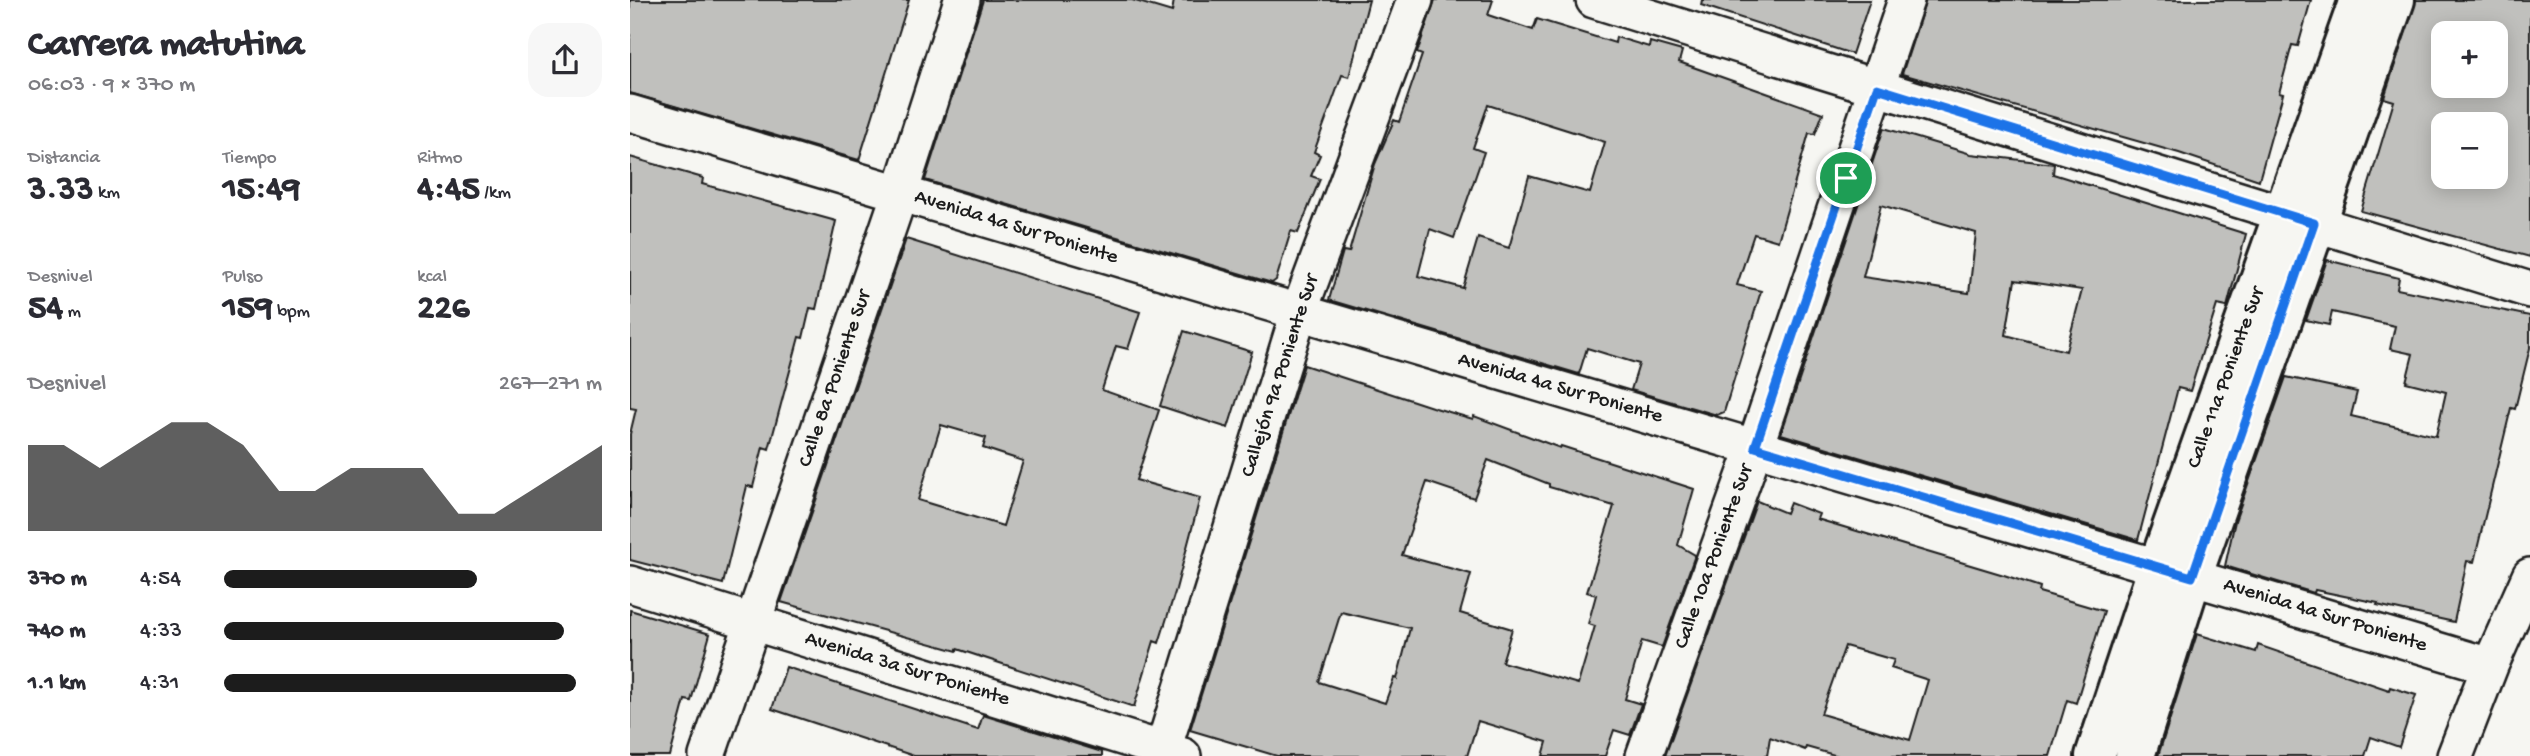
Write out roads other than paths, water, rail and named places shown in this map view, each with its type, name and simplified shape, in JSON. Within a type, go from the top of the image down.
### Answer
[{"type":"main road","name":"Calle 11a Poniente Sur","points":[[2300,219],[2360,0]]},
{"type":"main road","name":"Calle 11a Poniente Sur","points":[[2095,756],[2175,572],[2300,219],[2395,0]]},
{"type":"main road","name":"Calle 11a Poniente Sur","points":[[2135,756],[2175,572]]},
{"type":"street","name":"Calle 8a Poniente Sur","points":[[707,756],[900,193],[962,0]]},
{"type":"street","name":"Callejón 9a Poniente Sur","points":[[1169,754],[1299,312],[1415,0]]},
{"type":"street","points":[[1594,0],[2530,290]]},
{"type":"street","name":"Calle 10a Poniente Sur","points":[[1644,756],[1755,447],[1906,0]]},
{"type":"street","name":"Avenida 4a Sur Poniente","points":[[630,113],[2490,666]]},
{"type":"street","points":[[2455,756],[2490,666],[2530,576]]},
{"type":"street","name":"Avenida 3a Sur Poniente","points":[[630,584],[1169,754]]}]
